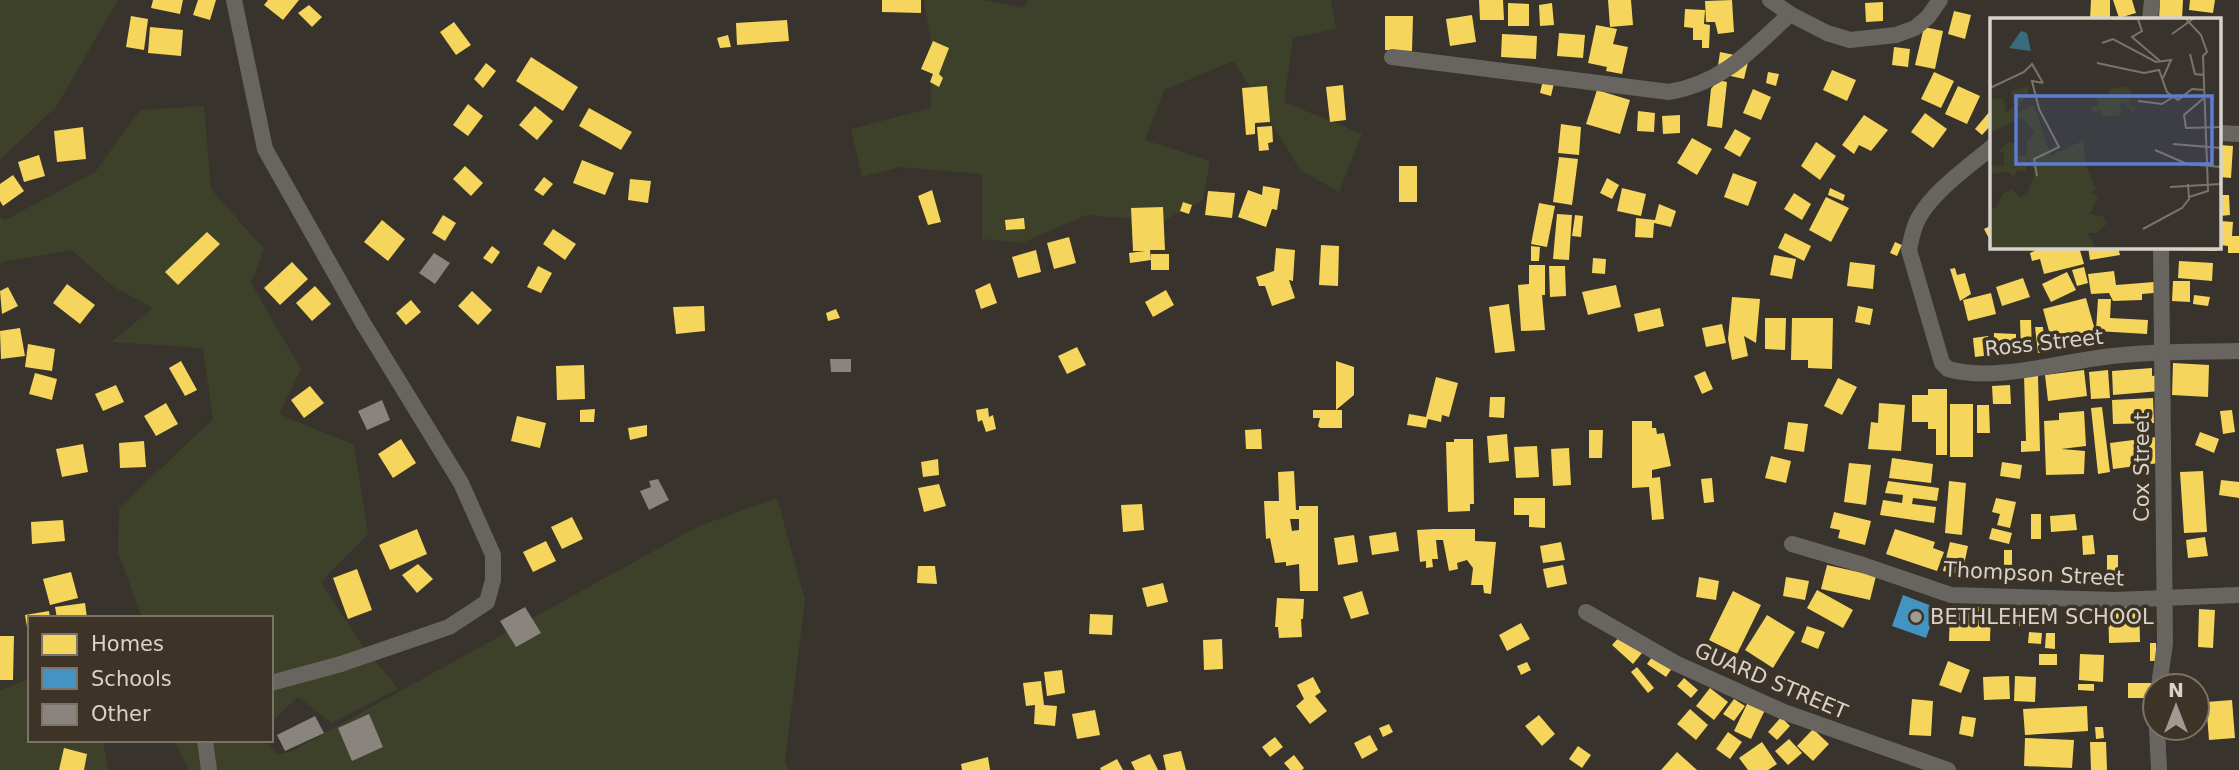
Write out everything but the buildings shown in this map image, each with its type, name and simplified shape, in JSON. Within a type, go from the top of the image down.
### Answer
[{"type":"street","points":[[234,0],[265,149],[363,323],[461,483],[493,555],[493,580],[487,602],[449,627],[341,664],[273,682]]},
{"type":"street","points":[[1770,0],[1827,33],[1850,40],[1896,35],[1915,28],[1928,17],[1940,0]]},
{"type":"street","points":[[2150,18],[2151,0]]},
{"type":"street","points":[[1392,57],[1669,92],[1693,88],[1714,78],[1745,56],[1790,14]]},
{"type":"street","name":"Ross Street","points":[[1990,149],[1929,203],[1917,219],[1909,250],[1942,363],[1948,369],[1991,372],[2105,357],[2239,351]]},
{"type":"street","name":"Cox Street","points":[[2161,248],[2165,643],[2161,672]]},
{"type":"street","name":"Thompson Street","points":[[1792,544],[1863,565],[1951,596],[2164,600],[2239,595]]},
{"type":"street","name":"GUARD STREET","points":[[1586,611],[1675,663],[1784,712],[1948,770]]},
{"type":"street","points":[[205,742],[209,770]]},
{"type":"street","points":[[2158,742],[2159,770]]},
{"type":"green space","points":[[0,0],[118,0],[56,107],[0,160]]},
{"type":"green space","points":[[924,0],[983,0],[1024,8],[1029,0],[1331,0],[1336,29],[1293,38],[1284,102],[1362,134],[1339,192],[1300,170],[1234,61],[1164,90],[1145,140],[1210,161],[1203,200],[1163,221],[1086,215],[1022,243],[982,239],[982,174],[900,167],[862,177],[851,129],[931,108],[932,48]]},
{"type":"green space","points":[[204,106],[211,189],[264,249],[251,283],[301,369],[279,414],[354,445],[368,534],[321,582],[360,642],[398,689],[332,723],[298,697],[273,721],[273,616],[141,616],[118,552],[119,508],[213,419],[203,348],[111,342],[153,308],[114,287],[71,250],[3,262],[0,265],[0,217],[5,220],[95,172],[140,110]]},
{"type":"green space","points":[[777,498],[805,600],[785,760],[788,770],[189,770],[175,742],[267,742],[277,755],[292,751],[699,526]]},
{"type":"green space","points":[[28,680],[28,742],[103,742],[108,770],[0,770],[0,690]]},
{"type":"place","name":"BETHLEHEM SCHOOL","points":[[1916,617]]}]
